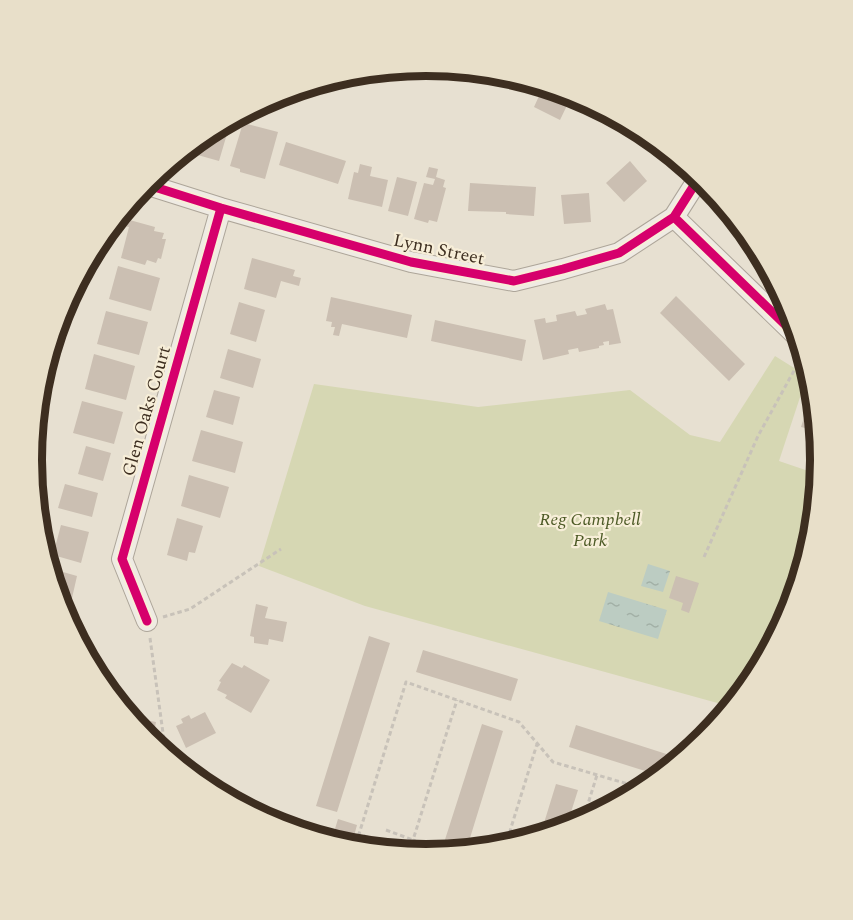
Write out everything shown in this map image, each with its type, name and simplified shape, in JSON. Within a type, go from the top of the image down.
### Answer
[{"type":"street","name":"Lynn Street","points":[[156,187],[411,262],[514,281],[618,253],[674,217],[694,184]]},
{"type":"street","name":"Glen Oaks Court","points":[[147,621],[122,559],[221,208]]},
{"type":"street","points":[[674,217],[787,327]]},
{"type":"path","points":[[704,557],[758,436],[798,361]]},
{"type":"path","points":[[164,740],[147,621],[190,609],[281,549]]},
{"type":"path","points":[[381,842],[359,834],[406,682],[519,722],[553,762],[632,785]]},
{"type":"path","points":[[413,840],[457,700]]},
{"type":"path","points":[[509,835],[537,744]]},
{"type":"path","points":[[586,810],[597,775]]},
{"type":"path","points":[[386,830],[423,844]]},
{"type":"green space","name":"Reg Campbell Park","points":[[775,356],[801,372],[804,385],[779,461],[811,472],[804,535],[791,584],[782,607],[746,674],[723,705],[365,606],[259,566],[314,384],[478,407],[630,390],[690,435],[720,442]]},
{"type":"water","points":[[648,564],[670,571],[663,592],[641,586]]},
{"type":"water","points":[[608,592],[667,610],[658,639],[599,621]]},
{"type":"building","points":[[540,93],[568,103],[560,120],[534,107]]},
{"type":"building","points":[[243,123],[278,132],[265,179],[240,172],[240,169],[230,166]]},
{"type":"building","points":[[228,131],[219,161],[194,154]]},
{"type":"building","points":[[286,142],[346,161],[338,184],[279,165]]},
{"type":"building","points":[[630,161],[647,181],[624,202],[606,183]]},
{"type":"building","points":[[360,164],[372,167],[370,176],[388,180],[382,207],[348,199],[354,172],[358,173]]},
{"type":"building","points":[[429,167],[438,169],[436,177],[445,180],[443,187],[446,188],[437,222],[429,220],[428,223],[414,219],[424,183],[433,185],[435,179],[426,177]]},
{"type":"building","points":[[397,177],[417,182],[408,216],[388,211]]},
{"type":"building","points":[[470,183],[536,187],[534,216],[506,214],[506,212],[468,211]]},
{"type":"building","points":[[589,193],[591,222],[564,224],[561,195]]},
{"type":"building","points":[[126,219],[155,227],[154,231],[164,233],[162,239],[166,239],[161,259],[158,258],[156,263],[147,260],[145,265],[121,258],[129,227],[124,226]]},
{"type":"building","points":[[252,258],[295,270],[293,276],[301,278],[299,286],[281,281],[276,298],[244,289]]},
{"type":"building","points":[[118,266],[160,278],[151,311],[109,299]]},
{"type":"building","points":[[676,296],[745,364],[729,381],[660,313]]},
{"type":"building","points":[[331,297],[412,315],[407,338],[342,324],[339,336],[333,335],[335,327],[331,327],[332,322],[326,321]]},
{"type":"building","points":[[239,302],[265,310],[256,342],[230,334]]},
{"type":"building","points":[[605,304],[607,310],[613,309],[621,343],[609,345],[609,341],[603,342],[604,345],[599,348],[579,352],[578,348],[568,350],[569,354],[543,360],[534,320],[545,318],[546,323],[557,321],[556,315],[575,311],[577,316],[587,314],[585,309]]},
{"type":"building","points":[[106,311],[148,322],[139,355],[97,344]]},
{"type":"building","points":[[435,320],[526,340],[522,361],[431,341]]},
{"type":"building","points":[[228,349],[261,359],[253,388],[220,378]]},
{"type":"building","points":[[94,354],[135,366],[126,400],[85,389]]},
{"type":"building","points":[[214,390],[240,397],[233,425],[206,417]]},
{"type":"building","points":[[82,401],[123,412],[114,444],[73,433]]},
{"type":"building","points":[[807,407],[810,429],[801,427]]},
{"type":"building","points":[[201,430],[243,442],[235,473],[192,461]]},
{"type":"building","points":[[86,446],[111,453],[103,481],[78,474]]},
{"type":"building","points":[[189,475],[229,487],[220,518],[181,506]]},
{"type":"building","points":[[65,484],[98,493],[92,517],[58,508]]},
{"type":"building","points":[[177,518],[203,526],[195,553],[189,552],[187,561],[167,555]]},
{"type":"building","points":[[61,525],[89,532],[81,563],[53,553]]},
{"type":"building","points":[[58,571],[77,576],[72,598],[69,597],[68,600]]},
{"type":"building","points":[[676,576],[699,583],[689,613],[681,610],[683,603],[669,598]]},
{"type":"building","points":[[256,604],[268,607],[265,618],[287,622],[283,642],[269,639],[268,645],[254,643],[254,637],[250,636]]},
{"type":"building","points":[[369,636],[390,643],[337,812],[316,806]]},
{"type":"building","points":[[423,650],[518,679],[511,701],[416,672]]},
{"type":"building","points":[[232,663],[242,668],[244,665],[270,680],[251,713],[225,698],[227,695],[217,690],[221,682],[219,681]]},
{"type":"building","points":[[205,712],[216,733],[186,748],[176,726],[183,723],[181,719],[189,715],[191,719]]},
{"type":"building","points":[[142,720],[156,722],[154,731]]},
{"type":"building","points":[[482,724],[503,731],[469,842],[444,844]]},
{"type":"building","points":[[576,725],[672,756],[650,773],[569,747]]},
{"type":"building","points":[[556,784],[578,790],[570,817],[543,826]]},
{"type":"building","points":[[338,819],[357,825],[354,837],[334,833]]},
{"type":"cycle path","points":[[156,187],[411,262],[514,281],[619,253],[674,217],[694,185]]},
{"type":"cycle path","points":[[147,621],[122,559],[221,208]]},
{"type":"cycle path","points":[[674,217],[787,327]]}]
